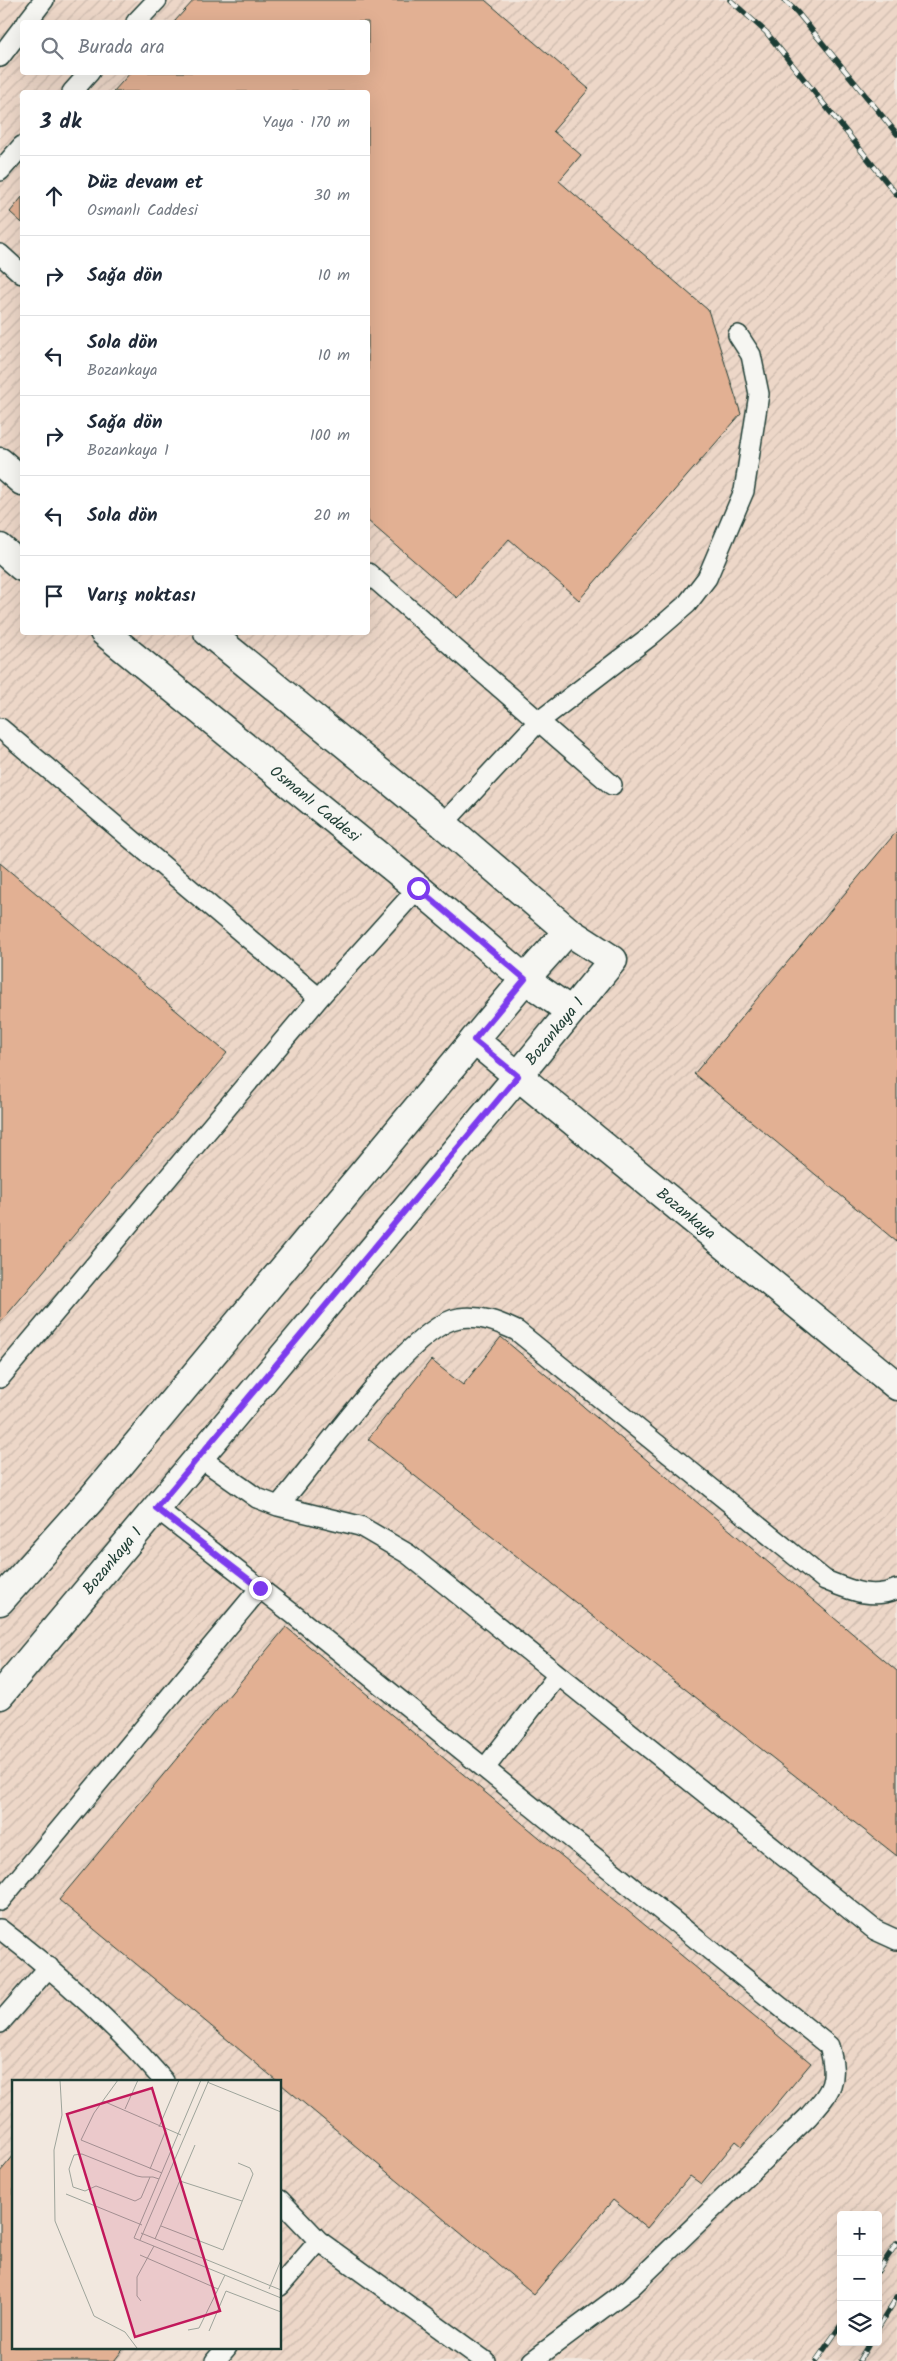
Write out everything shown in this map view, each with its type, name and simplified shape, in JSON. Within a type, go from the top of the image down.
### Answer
[{"type":"street","points":[[0,462],[20,479]]},
{"type":"street","points":[[0,548],[20,564]]},
{"type":"street","name":"Osmanlı Caddesi","points":[[108,635],[418,888],[525,979],[570,1011]]},
{"type":"street","points":[[0,1600],[93,1497],[525,979],[568,931],[443,824],[212,635]]},
{"type":"street","name":"Bozankaya 1","points":[[0,1695],[518,1076],[612,960],[568,931]]},
{"type":"street","name":"Bozankaya","points":[[474,1040],[897,1386]]},
{"type":"lane","points":[[29,20],[44,0]]},
{"type":"lane","points":[[138,20],[157,0]]},
{"type":"lane","points":[[0,57],[20,31]]},
{"type":"lane","points":[[74,90],[87,75]]},
{"type":"lane","points":[[0,171],[20,148]]},
{"type":"lane","points":[[0,254],[20,272]]},
{"type":"lane","points":[[443,824],[538,722],[657,630],[687,604],[707,578],[744,490],[759,394],[751,355],[738,335]]},
{"type":"lane","points":[[370,575],[612,785]]},
{"type":"lane","points":[[0,728],[319,998]]},
{"type":"lane","points":[[0,1378],[319,998],[418,888]]},
{"type":"lane","points":[[278,1506],[397,1361],[426,1334],[458,1318],[485,1318],[494,1320],[517,1331],[825,1580],[867,1595],[888,1593],[897,1589]]},
{"type":"lane","points":[[199,1457],[257,1498],[278,1506],[360,1526],[408,1554],[875,1930],[897,1940]]},
{"type":"lane","points":[[156,1508],[260,1588],[830,2046],[835,2073],[826,2097],[808,2117],[630,2288],[532,2361]]},
{"type":"lane","points":[[0,1901],[260,1588]]},
{"type":"lane","points":[[485,1768],[558,1675]]},
{"type":"lane","points":[[0,1929],[49,1966],[141,2055],[163,2080]]},
{"type":"lane","points":[[0,2023],[49,1966]]},
{"type":"lane","points":[[281,2201],[319,2241],[485,2361]]},
{"type":"lane","points":[[281,2285],[319,2241]]},
{"type":"lane","points":[[215,2361],[226,2348]]},
{"type":"shaded area","points":[[0,0],[897,0],[897,2361],[0,2361]]},
{"type":"building","points":[[194,0],[485,0],[589,89],[553,131],[581,155],[559,181],[708,310],[741,414],[579,600],[509,539],[457,598],[370,523],[370,90],[115,90],[128,75],[370,75],[370,20],[176,20]]},
{"type":"building","points":[[20,200],[20,221],[10,212]]},
{"type":"building","points":[[897,831],[897,1242],[694,1074]]},
{"type":"building","points":[[0,863],[227,1053],[0,1323]]},
{"type":"building","points":[[501,1337],[897,1671],[897,1856],[368,1439],[431,1360],[463,1385]]},
{"type":"building","points":[[286,1627],[811,2063],[742,2146],[736,2141],[701,2184],[690,2176],[647,2228],[613,2200],[534,2294],[281,2084],[281,2080],[276,2080],[59,1900]]},
{"type":"building","points":[[12,2157],[12,2348],[124,2348],[114,2361],[0,2361],[0,2172]]},
{"type":"railway","points":[[730,0],[766,32],[897,195]]},
{"type":"railway","points":[[784,0],[797,12],[897,134]]},
{"type":"railway","points":[[882,2265],[897,2243]]},
{"type":"railway","points":[[882,2321],[897,2297]]},
{"type":"railway","points":[[816,2361],[837,2331]]},
{"type":"railway","points":[[859,2361],[868,2346]]},
{"type":"route","points":[[260,1588],[156,1508],[518,1076],[474,1040],[525,979],[418,888]]}]
